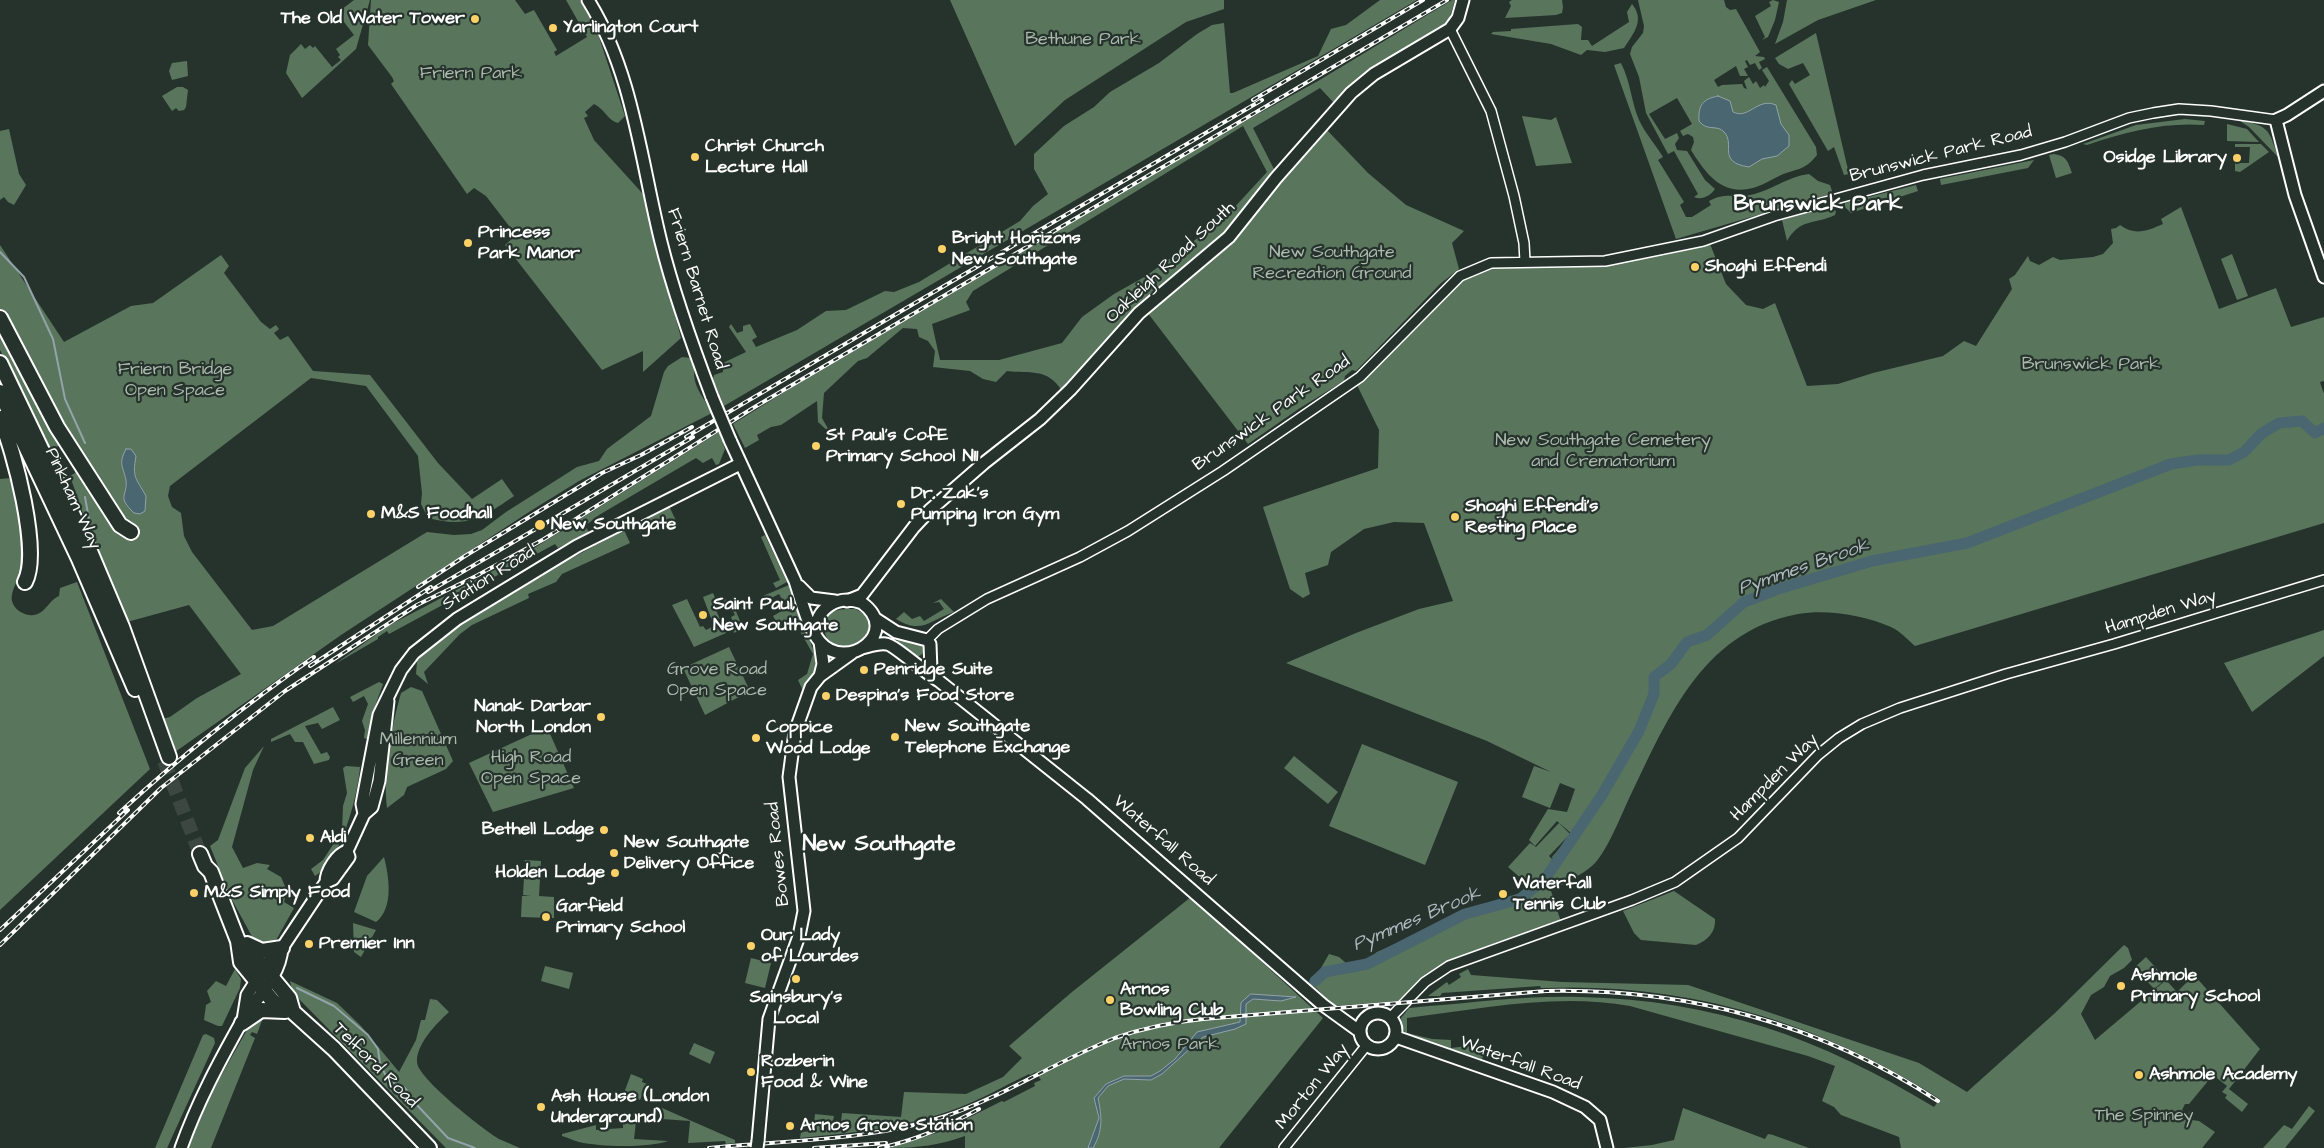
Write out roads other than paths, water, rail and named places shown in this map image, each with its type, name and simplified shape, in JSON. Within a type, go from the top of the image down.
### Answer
[{"type":"highway","points":[[0,318],[62,435],[120,524],[131,532]]},
{"type":"highway","name":"Pinkham Way","points":[[0,363],[68,503],[129,645],[167,759],[38,470],[0,392]]},
{"type":"highway","points":[[0,418],[16,472],[28,526],[31,557],[30,570],[25,582]]},
{"type":"highway","points":[[203,852],[204,866],[210,872],[242,943],[263,979]]},
{"type":"highway","points":[[242,943],[262,952],[282,948]]},
{"type":"highway","name":"Telford Road","points":[[263,979],[289,998],[288,1011],[334,1049],[428,1148]]},
{"type":"highway","points":[[242,1021],[261,1010],[288,1011]]},
{"type":"main road","name":"Friern Barnet Road","points":[[588,0],[604,26],[622,80],[637,133],[661,244],[685,324],[712,397],[740,464],[795,581],[817,637]]},
{"type":"main road","points":[[1450,29],[1458,18],[1463,1]]},
{"type":"main road","name":"Oakleigh Road South","points":[[843,601],[862,595],[914,527],[930,510],[1072,390],[1139,313],[1229,237],[1276,178],[1351,92],[1374,74],[1450,29]]},
{"type":"main road","points":[[2324,92],[2276,120],[2295,195],[2324,278]]},
{"type":"main road","name":"Station Road","points":[[364,814],[362,804],[379,715],[401,670],[414,653],[457,619],[596,536],[740,464]]},
{"type":"main road","name":"Oakleigh Road South","points":[[873,615],[870,596],[879,574]]},
{"type":"main road","name":"Friern Barnet Road","points":[[795,581],[804,593],[811,598],[843,601]]},
{"type":"main road","points":[[873,615],[878,624],[874,636],[857,650],[834,652],[817,637],[815,625],[821,612],[828,605],[843,601],[862,603],[891,630],[927,640],[930,644],[931,670],[938,681]]},
{"type":"main road","name":"Bowes Road","points":[[817,637],[824,664],[820,676]]},
{"type":"main road","name":"Waterfall Road","points":[[857,650],[889,644],[1087,799],[1323,1005],[1339,1016],[1366,1019]]},
{"type":"main road","name":"Bowes Road","points":[[757,1145],[769,1019],[799,936],[804,911],[791,804],[789,770],[795,732],[802,707],[811,687],[820,676],[857,650]]},
{"type":"main road","points":[[907,659],[923,660],[930,652]]},
{"type":"main road","name":"Station Road","points":[[191,1116],[263,979],[281,961],[282,948],[326,882],[334,879],[349,857],[347,851],[364,814],[372,807],[379,781],[388,698]]},
{"type":"main road","points":[[370,757],[375,757],[376,749],[383,746]]},
{"type":"main road","points":[[1339,1016],[1359,1031],[1366,1046],[1377,1048],[1388,1046],[1396,1037],[1396,1029],[1390,1018],[1376,1015],[1366,1019],[1359,1031]]},
{"type":"main road","name":"Waterfall Road","points":[[1396,1037],[1553,1092],[1585,1107],[1600,1120],[1607,1148]]},
{"type":"main road","points":[[174,1148],[181,1129],[191,1116]]},
{"type":"main road","points":[[180,1148],[191,1116]]},
{"type":"street","points":[[1450,29],[1491,111],[1514,196],[1524,243],[1525,262]]},
{"type":"street","name":"Brunswick Park Road","points":[[927,640],[938,629],[980,603],[1080,557],[1120,536],[1223,471],[1360,377],[1461,276],[1491,263],[1605,261],[1703,241],[1774,216],[1923,175],[2021,155],[2065,142],[2129,118],[2153,113],[2179,109],[2211,111],[2276,120]]},
{"type":"street","name":"Hampden Way","points":[[1390,1018],[1425,982],[1449,966],[1632,900],[1675,882],[1738,838],[1818,755],[1839,738],[1862,724],[1900,708],[2006,674],[2114,644],[2324,580]]},
{"type":"street","name":"Morton Way","points":[[1284,1148],[1366,1046]]},
{"type":"water","points":[[1718,96],[1730,101],[1733,112],[1739,114],[1764,104],[1776,105],[1781,124],[1789,135],[1789,146],[1777,156],[1762,159],[1749,167],[1739,165],[1733,161],[1730,157],[1727,137],[1724,132],[1718,128],[1705,126],[1699,121],[1699,111],[1702,104]]},
{"type":"water","points":[[126,449],[131,449],[136,456],[134,469],[136,478],[146,496],[145,511],[140,514],[134,513],[125,503],[124,499],[126,480],[122,462]]},
{"type":"water","points":[[1251,994],[1296,997],[1281,1001],[1253,999],[1246,1004],[1246,1024],[1235,1029],[1203,1037],[1162,1074],[1151,1080],[1124,1079],[1108,1086],[1098,1098],[1101,1118],[1099,1136],[1093,1148],[1088,1148],[1099,1118],[1094,1098],[1106,1084],[1124,1076],[1151,1076],[1175,1059],[1197,1032],[1240,1022],[1241,1003]]},
{"type":"waterway","points":[[0,252],[24,277],[53,339],[65,399],[85,443]]},
{"type":"waterway","name":"Pymmes Brook","points":[[1315,981],[1325,972],[1367,964],[1465,914],[1520,899],[1545,879],[1602,795],[1639,731],[1654,694],[1654,677],[1671,664],[1687,642],[1707,635],[1744,602],[1778,589],[1872,561],[1967,543],[2171,464],[2197,460],[2229,460],[2244,452],[2261,434],[2279,423],[2302,421],[2315,433],[2324,428]]},
{"type":"waterway","points":[[85,497],[91,531]]},
{"type":"waterway","points":[[297,988],[334,1006],[368,1035],[378,1049],[380,1064],[388,1080],[405,1088],[415,1103],[448,1138],[475,1148]]},
{"type":"tunnel","points":[[164,761],[200,854]]},
{"type":"railway","points":[[1253,100],[1423,0]]},
{"type":"railway","points":[[0,945],[161,788],[285,691],[417,605],[478,575],[544,539],[753,408],[1447,0]]},
{"type":"railway","points":[[686,437],[1262,100]]},
{"type":"railway","points":[[418,587],[465,556],[602,473],[641,455],[692,427]]},
{"type":"railway","points":[[428,592],[693,437]]},
{"type":"railway","points":[[310,666],[431,587]]},
{"type":"railway","points":[[119,813],[214,732],[263,693],[314,657]]},
{"type":"railway","points":[[0,930],[128,810]]},
{"type":"railway","points":[[709,1148],[858,1135],[917,1124],[946,1116],[989,1099],[1072,1057],[1115,1038],[1136,1031],[1170,1024],[1203,1019],[1546,991],[1650,996],[1701,1004],[1751,1016],[1847,1051],[1893,1074],[1938,1101]]},
{"type":"railway","points":[[879,1148],[930,1132],[979,1109]]},
{"type":"railway","points":[[814,1148],[886,1143]]},
{"type":"place","name":"The Old Water Tower","points":[[475,19]]},
{"type":"place","name":"Yarlington Court","points":[[553,28]]},
{"type":"place","name":"Christ Church Lecture Hall","points":[[695,157]]},
{"type":"place","name":"Osidge Library","points":[[2237,158]]},
{"type":"place","name":"Princess Park Manor","points":[[468,243]]},
{"type":"place","name":"Bright Horizons New Southgate","points":[[942,249]]},
{"type":"place","name":"Shoghi Effendi","points":[[1695,267]]},
{"type":"place","name":"St Paul's CofE Primary School N11","points":[[816,446]]},
{"type":"place","name":"Dr. Zak's Pumping Iron Gym","points":[[901,504]]},
{"type":"place","name":"M&S Foodhall","points":[[371,514]]},
{"type":"place","name":"Shoghi Effendi’s Resting Place","points":[[1455,517]]},
{"type":"place","name":"New Southgate","points":[[540,525]]},
{"type":"place","name":"Saint Paul, New Southgate","points":[[703,615]]},
{"type":"place","name":"Penridge Suite","points":[[864,670]]},
{"type":"place","name":"Despina's Food Store","points":[[826,696]]},
{"type":"place","name":"Nanak Darbar North London","points":[[601,717]]},
{"type":"place","name":"New Southgate Telephone Exchange","points":[[895,737]]},
{"type":"place","name":"Coppice Wood Lodge","points":[[756,738]]},
{"type":"place","name":"Bethell Lodge","points":[[604,830]]},
{"type":"place","name":"Aldi","points":[[310,838]]},
{"type":"place","name":"New Southgate Delivery Office","points":[[614,853]]},
{"type":"place","name":"Holden Lodge","points":[[615,873]]},
{"type":"place","name":"M&S Simply Food","points":[[194,893]]},
{"type":"place","name":"Waterfall Tennis Club","points":[[1503,894]]},
{"type":"place","name":"Garfield Primary School","points":[[546,917]]},
{"type":"place","name":"Premier Inn","points":[[309,944]]},
{"type":"place","name":"Our Lady of Lourdes","points":[[751,946]]},
{"type":"place","name":"Sainsbury's Local","points":[[796,979]]},
{"type":"place","name":"Ashmole Primary School","points":[[2121,986]]},
{"type":"place","name":"Arnos Bowling Club","points":[[1110,1000]]},
{"type":"place","name":"Rozberin Food & Wine","points":[[751,1072]]},
{"type":"place","name":"Ashmole Academy","points":[[2139,1075]]},
{"type":"place","name":"Ash House (London Underground)","points":[[541,1107]]},
{"type":"place","name":"Arnos Grove Station","points":[[790,1126]]},
{"type":"district","name":"Brunswick Park","points":[[1818,205]]},
{"type":"district","name":"New Southgate","points":[[879,845]]},
{"type":"park label","name":"Bethune Park","points":[[1083,40]]},
{"type":"park label","name":"Friern Park","points":[[471,74]]},
{"type":"park label","name":"New Southgate Recreation Ground","points":[[1332,263]]},
{"type":"park label","name":"Friern Bridge Open Space","points":[[175,380]]},
{"type":"park label","name":"New Southgate Cemetery and Crematorium","points":[[1603,451]]},
{"type":"park label","name":"Grove Road Open Space","points":[[717,680]]},
{"type":"park label","name":"Millennium Green","points":[[418,750]]},
{"type":"park label","name":"High Road Open Space","points":[[531,768]]},
{"type":"park label","name":"Arnos Park","points":[[1170,1045]]},
{"type":"park label","name":"The Spinney","points":[[2144,1116]]}]
